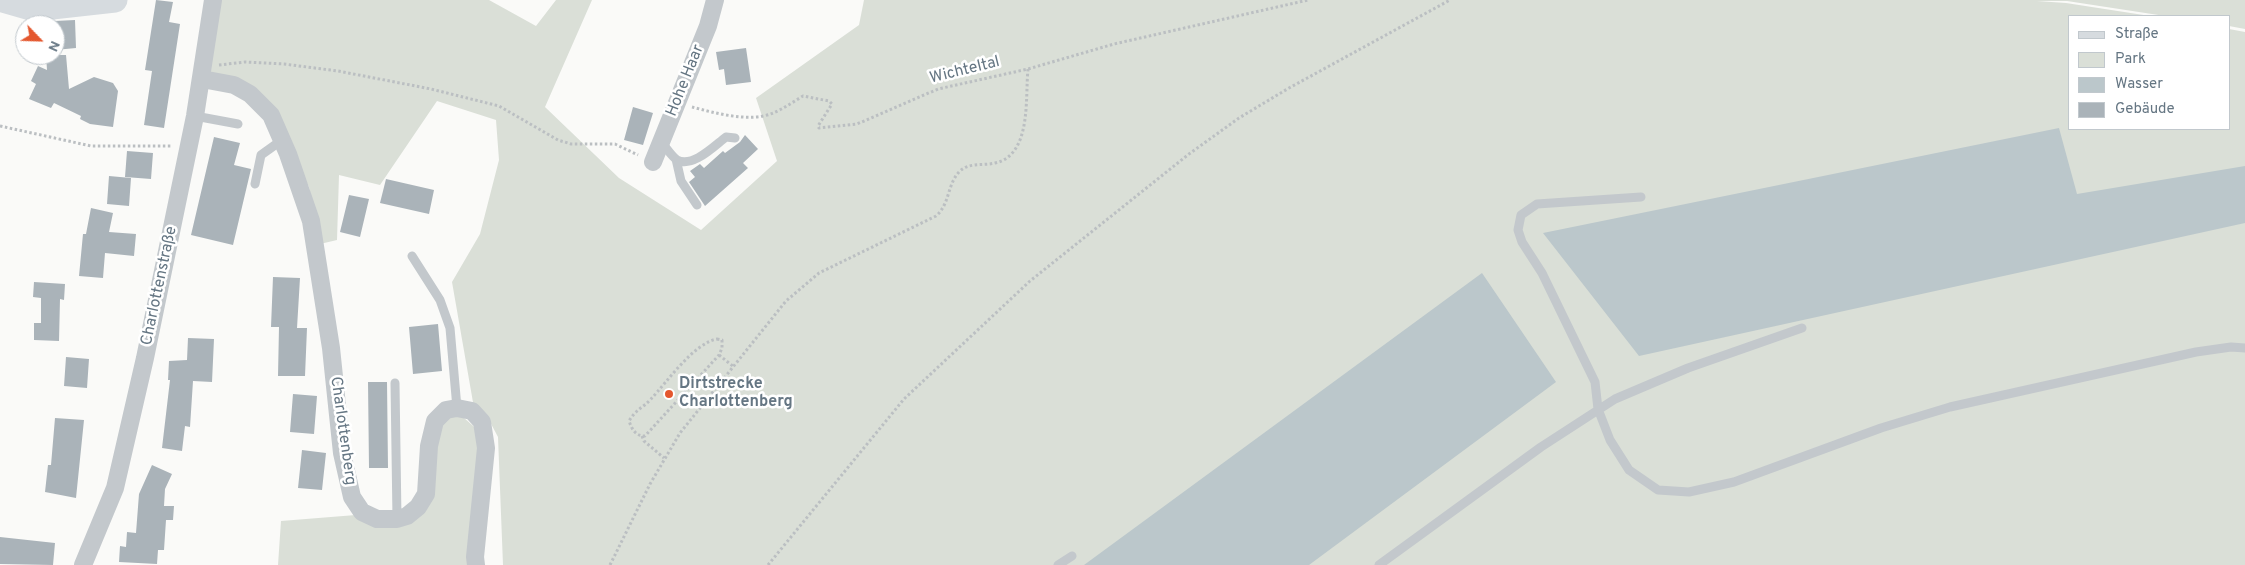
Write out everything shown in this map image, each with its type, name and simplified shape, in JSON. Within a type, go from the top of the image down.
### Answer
[{"type":"main road","points":[[3,0],[34,9],[115,0]]},
{"type":"street","name":"Charlottenstraße","points":[[83,565],[115,488],[157,305],[195,116],[213,0]]},
{"type":"street","name":"Hohe Haar","points":[[653,162],[710,20],[715,0]]},
{"type":"street","name":"Charlottenberg","points":[[203,73],[234,85],[250,94],[271,115],[282,140],[311,221],[331,348],[342,453],[352,497],[362,512],[377,519],[397,520]]},
{"type":"street","points":[[397,520],[407,516],[418,507],[426,494],[429,446],[435,421],[446,410],[457,408],[472,411],[482,422],[486,448],[475,556],[476,565]]},
{"type":"lane","points":[[195,116],[238,124]]},
{"type":"lane","points":[[661,142],[676,159],[684,162],[695,159],[726,137],[735,138]]},
{"type":"lane","points":[[255,184],[261,155],[282,140]]},
{"type":"lane","points":[[676,159],[680,181],[697,205]]},
{"type":"lane","points":[[1640,197],[1537,204],[1522,214],[1518,230],[1522,242],[1560,306],[1595,382],[1598,409],[1610,440],[1629,470],[1658,490],[1689,492],[1734,482],[1881,428],[1950,407],[2196,352],[2231,347],[2245,348]]},
{"type":"lane","points":[[412,256],[440,300],[450,328],[457,408]]},
{"type":"lane","points":[[1379,565],[1541,446],[1615,399],[1688,368],[1802,328]]},
{"type":"lane","points":[[395,383],[397,520]]},
{"type":"lane","points":[[1058,565],[1072,556]]},
{"type":"path","name":"Wichteltal","points":[[677,103],[711,112],[761,117],[773,113],[803,96],[829,101],[832,104],[818,126],[819,128],[857,124],[938,90],[1028,69],[1114,44],[1308,0]]},
{"type":"path","points":[[768,565],[904,399],[1030,281],[1182,160],[1239,118],[1298,83],[1450,0]]},
{"type":"path","points":[[203,73],[245,62],[284,64],[338,71],[439,91],[499,106],[564,142],[580,146],[616,144],[653,162]]},
{"type":"path","points":[[610,565],[638,505],[664,458],[691,418],[786,301],[809,279],[936,216],[946,203],[954,178],[964,168],[995,163],[1013,154],[1018,146],[1023,127],[1028,69]]},
{"type":"path","points":[[0,126],[91,146],[188,146]]},
{"type":"path","points":[[642,436],[645,436],[719,355],[722,348],[722,340],[712,340],[705,343],[668,382],[660,387],[653,398],[635,411],[629,421],[633,430],[642,436],[644,441],[664,458]]},
{"type":"path","points":[[719,355],[734,367]]},
{"type":"green space","points":[[219,0],[489,0],[536,26],[556,0],[592,0],[545,107],[619,178],[701,230],[777,161],[756,98],[859,25],[864,0],[2245,0],[2245,29],[2230,26],[2230,15],[2158,15],[2067,1],[2037,1],[2066,3],[2144,15],[2068,15],[2068,130],[2230,130],[2230,29],[2245,32],[2245,565],[503,565],[498,437],[489,420],[474,408],[452,282],[480,234],[499,160],[496,120],[437,101],[380,185],[339,175],[337,240],[320,244],[309,187],[291,154],[275,108],[208,79]]},
{"type":"green space","points":[[454,414],[463,417],[480,432],[474,565],[278,565],[281,521],[418,510],[439,425]]},
{"type":"water","points":[[2059,128],[2077,194],[2245,166],[2245,223],[1639,356],[1543,233]]},
{"type":"water","points":[[1482,273],[1556,382],[1309,565],[1084,565]]},
{"type":"building","points":[[156,0],[173,2],[169,22],[180,24],[164,128],[144,125],[152,71],[145,70]]},
{"type":"building","points":[[65,20],[75,20],[76,48],[65,49]]},
{"type":"building","points":[[746,48],[751,82],[726,85],[724,69],[719,70],[716,52]]},
{"type":"building","points":[[66,55],[69,89],[94,77],[113,83],[118,91],[113,127],[90,124],[80,119],[81,116],[54,103],[51,108],[29,99],[36,84],[31,81],[38,66],[47,70],[47,65],[65,65]]},
{"type":"building","points":[[633,107],[653,113],[643,145],[624,140]]},
{"type":"building","points":[[745,135],[758,149],[743,163],[748,168],[705,206],[689,182],[695,177],[690,171],[700,164],[704,168],[723,151],[725,153],[740,142]]},
{"type":"building","points":[[214,137],[240,143],[234,165],[251,169],[233,245],[191,235]]},
{"type":"building","points":[[127,151],[153,153],[151,179],[125,177]]},
{"type":"building","points":[[109,176],[131,178],[129,206],[107,204]]},
{"type":"building","points":[[386,179],[434,190],[429,214],[380,203]]},
{"type":"building","points":[[349,195],[369,199],[360,237],[340,232]]},
{"type":"building","points":[[91,208],[113,213],[109,232],[136,234],[134,256],[105,253],[103,278],[79,276],[83,234],[86,234]]},
{"type":"building","points":[[273,277],[300,278],[297,328],[307,328],[305,376],[278,376],[279,327],[271,327]]},
{"type":"building","points":[[34,282],[65,284],[64,300],[60,299],[59,341],[34,340],[34,323],[41,323],[41,298],[33,297]]},
{"type":"building","points":[[438,324],[442,371],[413,374],[409,327]]},
{"type":"building","points":[[188,338],[214,339],[212,382],[193,381],[190,427],[185,426],[182,451],[162,448],[170,380],[168,380],[169,361],[187,360]]},
{"type":"building","points":[[66,357],[89,359],[87,388],[64,386]]},
{"type":"building","points":[[368,382],[387,382],[388,468],[369,468]]},
{"type":"building","points":[[293,394],[317,396],[314,434],[290,432]]},
{"type":"building","points":[[55,418],[84,420],[76,498],[45,492],[48,465],[51,465]]},
{"type":"building","points":[[302,450],[326,453],[322,490],[298,488]]},
{"type":"building","points":[[152,465],[172,474],[165,489],[164,506],[174,506],[173,520],[166,520],[164,550],[158,550],[157,564],[119,562],[120,546],[126,547],[127,532],[136,533],[139,494]]},
{"type":"building","points":[[0,537],[55,543],[53,565],[0,564]]},
{"type":"place","name":"Dirtstrecke Charlottenberg","points":[[669,394]]}]
